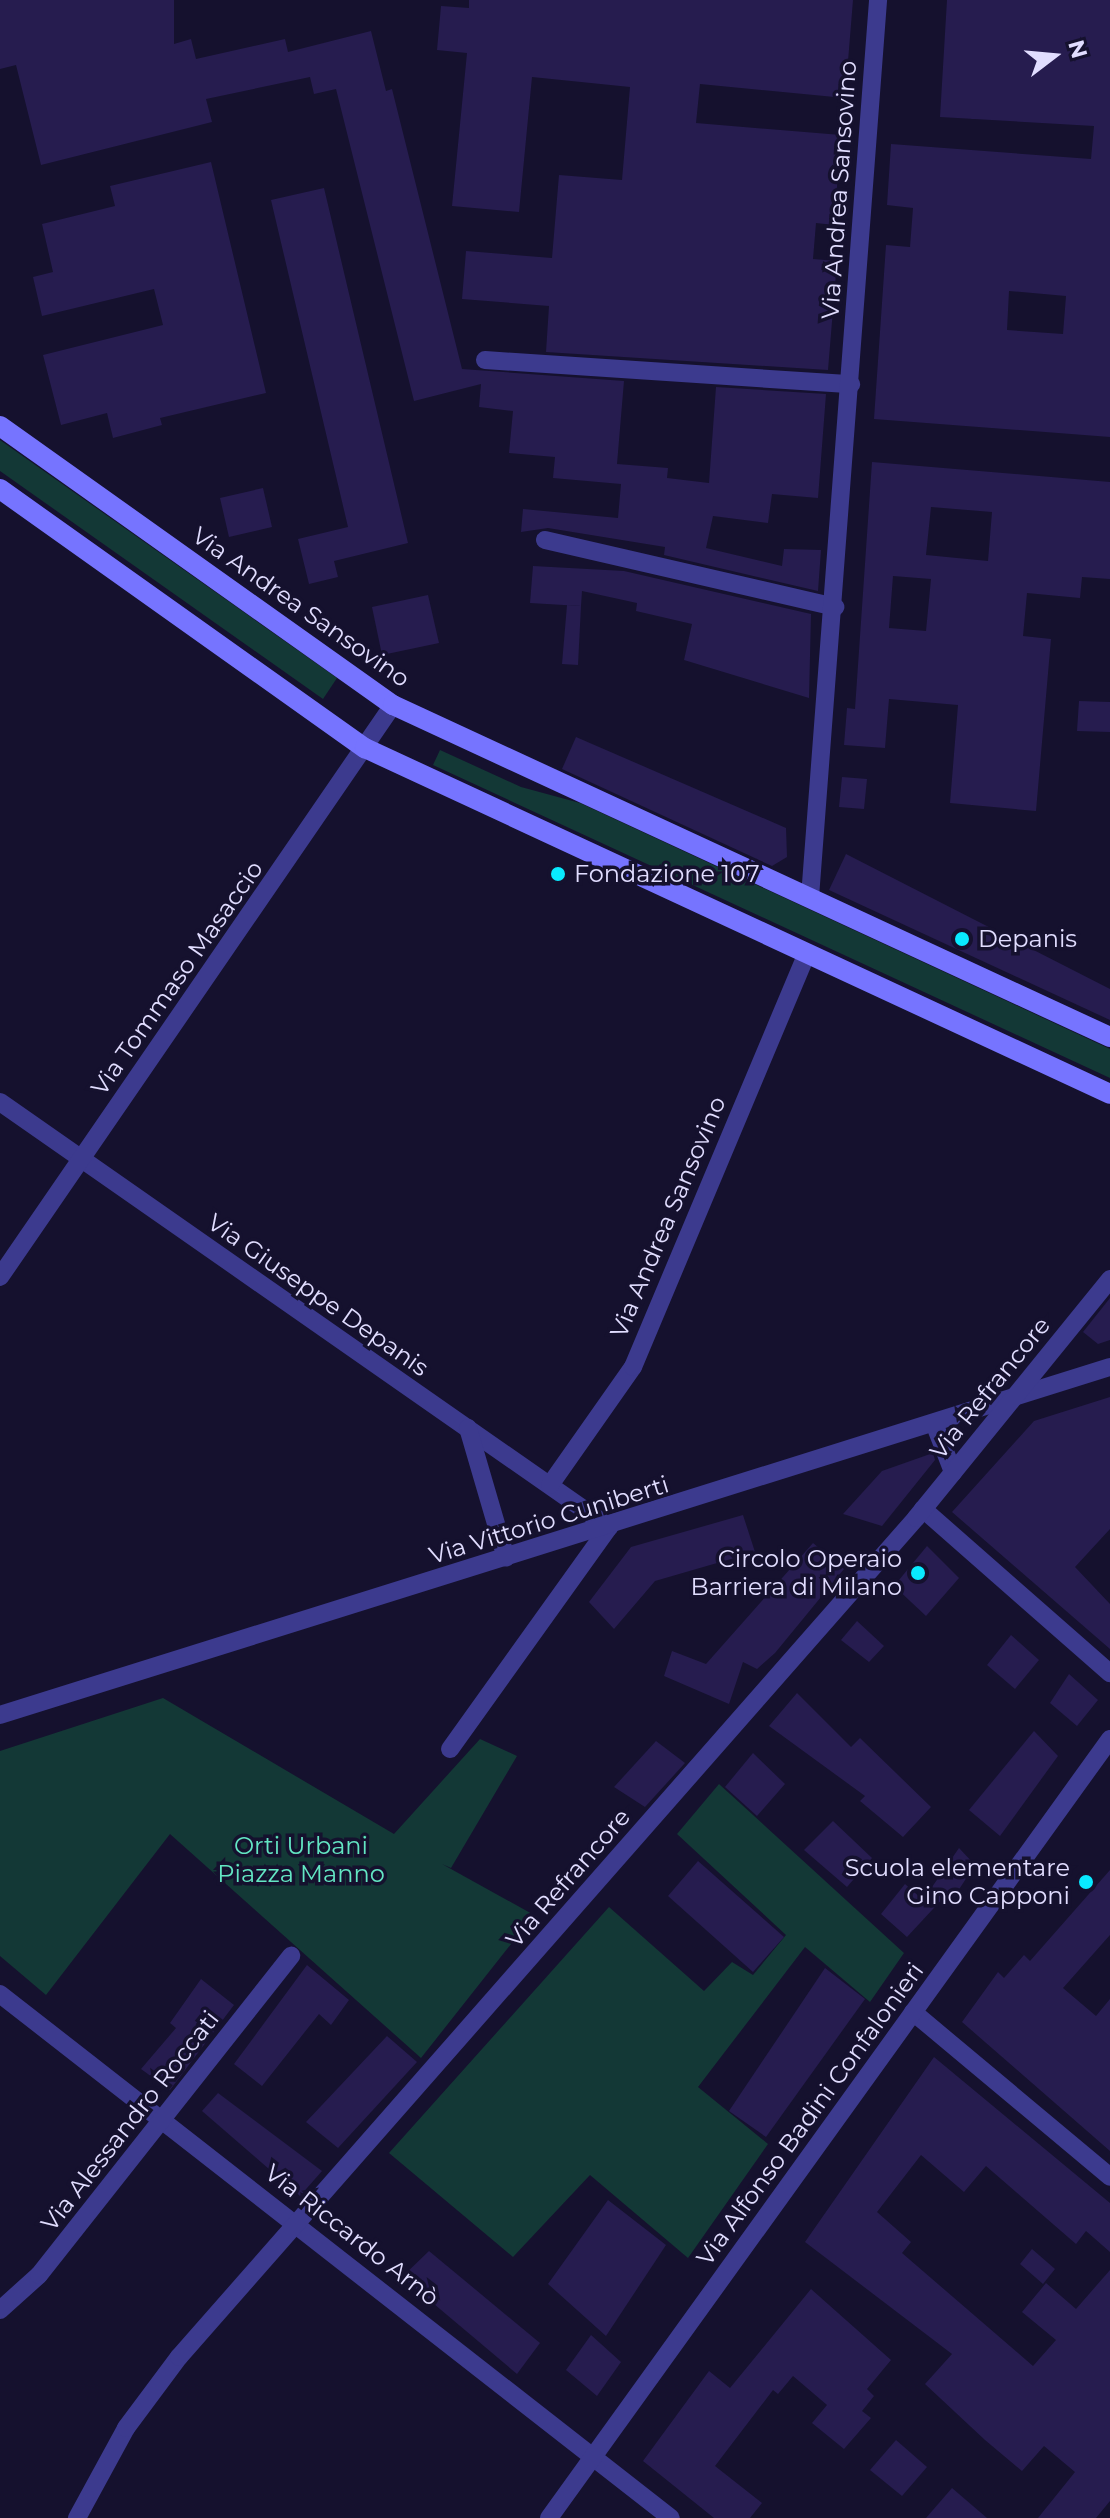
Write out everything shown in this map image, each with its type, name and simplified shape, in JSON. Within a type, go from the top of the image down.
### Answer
[{"type":"main road","name":"Via Andrea Sansovino","points":[[0,426],[393,705],[1110,1037]]},
{"type":"main road","points":[[0,489],[365,748],[1110,1094]]},
{"type":"street","name":"Via Andrea Sansovino","points":[[810,897],[835,607],[878,0]]},
{"type":"street","points":[[485,360],[851,384]]},
{"type":"street","points":[[545,540],[835,607]]},
{"type":"street","name":"Via Tommaso Masaccio","points":[[0,1277],[393,705]]},
{"type":"street","name":"Via Andrea Sansovino","points":[[550,1485],[633,1367],[807,954]]},
{"type":"street","name":"Via Giuseppe Depanis","points":[[0,1102],[609,1527]]},
{"type":"street","name":"Via Refrancore","points":[[77,2518],[126,2428],[297,2222],[923,1509],[1008,1400],[1110,1279]]},
{"type":"street","name":"Via Vittorio Cuniberti","points":[[0,1715],[609,1527],[1110,1367]]},
{"type":"street","points":[[934,1423],[953,1472]]},
{"type":"street","points":[[468,1428],[506,1558]]},
{"type":"street","points":[[923,1509],[1110,1673]]},
{"type":"street","points":[[450,1749],[609,1527]]},
{"type":"street","name":"Via Alfonso Badini Confalonieri","points":[[549,2518],[1110,1739]]},
{"type":"street","name":"Via Alessandro Roccati","points":[[0,2310],[39,2275],[291,1956]]},
{"type":"street","name":"Via Riccardo Arnò","points":[[0,1994],[297,2222],[671,2518]]},
{"type":"street","points":[[913,2012],[1110,2177]]},
{"type":"green space","points":[[0,440],[337,678],[323,699],[0,471]]},
{"type":"green space","points":[[440,750],[521,787],[580,803],[1110,1049],[1110,1078],[433,765]]},
{"type":"green space","name":"Orti Urbani Piazza Manno","points":[[163,1698],[394,1834],[480,1739],[517,1756],[451,1868],[442,1864],[534,1915],[421,2058],[170,1834],[46,1995],[0,1956],[0,1751]]},
{"type":"green space","points":[[719,1784],[904,1953],[870,2002],[805,1947],[698,2087],[768,2144],[688,2258],[590,2175],[513,2257],[389,2153],[609,1907],[704,1991],[732,1962],[753,1975],[786,1935],[677,1834]]},
{"type":"building","points":[[0,0],[174,0],[174,44],[191,39],[196,59],[285,39],[288,52],[371,31],[386,91],[392,89],[462,369],[624,381],[617,464],[668,468],[667,478],[709,483],[716,387],[826,394],[818,498],[772,494],[768,523],[713,516],[706,548],[782,566],[784,549],[821,550],[818,591],[664,555],[665,547],[548,528],[521,532],[523,509],[618,518],[621,484],[553,478],[555,457],[509,453],[513,411],[479,407],[481,384],[414,401],[336,89],[314,94],[310,77],[206,99],[212,122],[41,165],[16,65],[0,69]]},
{"type":"building","points":[[469,0],[853,0],[845,98],[700,84],[696,123],[841,135],[834,225],[816,223],[813,259],[837,261],[828,370],[546,352],[549,306],[462,299],[466,251],[552,258],[559,175],[622,180],[630,87],[532,77],[519,212],[452,206],[467,53],[437,50],[441,6],[469,8]]},
{"type":"building","points":[[947,0],[1110,0],[1110,437],[874,419],[886,245],[910,247],[913,208],[887,205],[891,144],[1091,159],[1094,126],[940,117]],"holes":[[[1009,291],[1066,296],[1063,334],[1007,330]]]},
{"type":"building","points":[[211,162],[266,393],[160,418],[162,425],[113,438],[107,413],[61,425],[43,355],[163,325],[154,289],[42,316],[33,277],[53,272],[42,224],[115,206],[110,186]]},
{"type":"building","points":[[324,188],[408,543],[334,561],[338,577],[309,584],[298,539],[348,527],[271,200]]},
{"type":"building","points":[[872,462],[1110,482],[1110,579],[1082,577],[1080,598],[1027,593],[1023,636],[1051,639],[1036,811],[950,803],[958,705],[889,699],[885,748],[844,745],[847,708],[855,709]],"holes":[[[931,507],[992,512],[988,561],[926,555]],[[893,576],[931,579],[926,631],[889,628]]]},
{"type":"building","points":[[263,488],[272,527],[229,537],[220,498]]},
{"type":"building","points":[[533,566],[624,571],[811,614],[809,698],[684,660],[692,624],[636,611],[637,603],[582,591],[581,606],[530,603]]},
{"type":"building","points":[[428,595],[439,643],[382,655],[372,607]]},
{"type":"building","points":[[567,605],[581,606],[578,665],[562,664]]},
{"type":"building","points":[[1079,701],[1110,702],[1110,732],[1077,731]]},
{"type":"building","points":[[576,737],[786,828],[787,857],[772,866],[562,769]]},
{"type":"building","points":[[842,777],[867,779],[864,809],[839,807]]},
{"type":"building","points":[[846,854],[1110,989],[1110,1020],[829,890]]},
{"type":"building","points":[[1110,1298],[1110,1340],[1098,1344],[1083,1332]]},
{"type":"building","points":[[1110,1397],[1110,1529],[1075,1567],[1110,1604],[1110,1649],[952,1512],[1034,1421]]},
{"type":"building","points":[[933,1453],[935,1460],[882,1526],[843,1514],[882,1471]]},
{"type":"building","points":[[743,1515],[755,1552],[655,1581],[614,1629],[589,1602],[631,1547]]},
{"type":"building","points":[[813,1543],[844,1569],[775,1653],[757,1669],[743,1662],[729,1704],[664,1676],[672,1651],[706,1664]]},
{"type":"building","points":[[927,1546],[959,1578],[926,1616],[894,1586]]},
{"type":"building","points":[[857,1621],[884,1646],[869,1662],[841,1640]]},
{"type":"building","points":[[1011,1635],[1039,1660],[1015,1689],[987,1665]]},
{"type":"building","points":[[1069,1674],[1098,1700],[1077,1726],[1050,1703]]},
{"type":"building","points":[[797,1693],[851,1747],[860,1738],[931,1807],[903,1837],[860,1801],[865,1796],[769,1726]]},
{"type":"building","points":[[1034,1731],[1058,1756],[1000,1836],[969,1810]]},
{"type":"building","points":[[656,1741],[685,1763],[645,1807],[614,1787]]},
{"type":"building","points":[[753,1753],[785,1784],[757,1816],[725,1787]]},
{"type":"building","points":[[833,1821],[872,1858],[847,1887],[804,1850]]},
{"type":"building","points":[[959,1848],[975,1865],[952,1900],[946,1895],[907,1937],[881,1914],[905,1884],[923,1900]]},
{"type":"building","points":[[698,1861],[784,1937],[753,1972],[668,1896]]},
{"type":"building","points":[[1110,1870],[1110,1935],[1063,1988],[1096,2016],[1110,1999],[1110,2151],[962,2022],[998,1972],[1004,1978],[1024,1955],[1030,1961]]},
{"type":"building","points":[[307,1965],[349,2000],[331,2025],[319,2014],[262,2086],[234,2064]]},
{"type":"building","points":[[825,1968],[865,1999],[766,2137],[729,2111]]},
{"type":"building","points":[[201,1979],[234,2005],[170,2090],[141,2069],[176,2028],[170,2023]]},
{"type":"building","points":[[387,2036],[417,2062],[338,2148],[306,2122]]},
{"type":"building","points":[[934,2057],[1110,2203],[1110,2252],[1086,2231],[1076,2244],[986,2166],[964,2192],[921,2155],[877,2212],[911,2242],[902,2253],[1033,2366],[1056,2340],[1022,2312],[1046,2283],[1076,2309],[1110,2270],[1110,2501],[1096,2518],[1038,2518],[1075,2472],[1044,2446],[1022,2471],[985,2440],[925,2384],[952,2354],[805,2242]]},
{"type":"building","points":[[218,2093],[322,2171],[300,2196],[202,2111]]},
{"type":"building","points":[[608,2200],[666,2245],[606,2336],[548,2284]]},
{"type":"building","points":[[1032,2249],[1055,2269],[1043,2284],[1020,2264]]},
{"type":"building","points":[[429,2251],[540,2343],[517,2374],[402,2277]]},
{"type":"building","points":[[811,2289],[891,2360],[867,2389],[874,2396],[862,2411],[871,2418],[844,2449],[812,2423],[827,2405],[793,2376],[778,2394],[773,2390],[715,2466],[762,2503],[750,2518],[714,2518],[643,2461],[709,2371],[730,2388]]},
{"type":"building","points":[[591,2335],[621,2362],[597,2396],[566,2370]]},
{"type":"building","points":[[896,2440],[927,2467],[902,2496],[870,2470]]},
{"type":"building","points":[[952,2488],[987,2518],[926,2518]]},
{"type":"place","name":"Fondazione 107","points":[[558,874]]},
{"type":"place","name":"Depanis","points":[[962,939]]},
{"type":"place","name":"Circolo Operaio Barriera di Milano","points":[[918,1573]]},
{"type":"place","name":"Scuola elementare Gino Capponi","points":[[1086,1882]]}]
